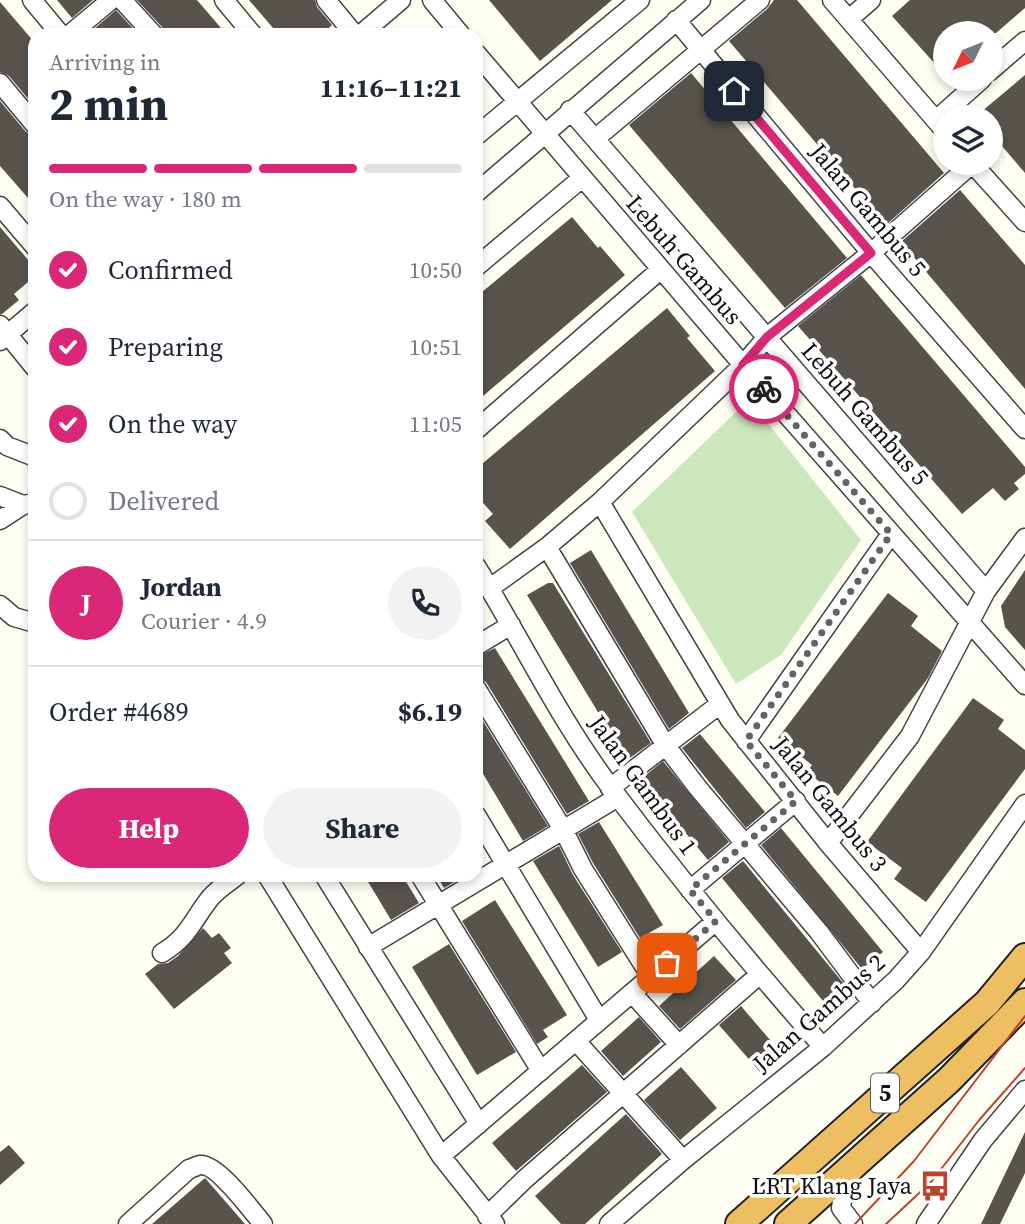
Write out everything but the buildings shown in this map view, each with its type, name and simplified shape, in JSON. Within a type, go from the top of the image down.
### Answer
[{"type":"highway","name":"5","points":[[739,1224],[987,1003],[1025,957]]},
{"type":"highway","name":"5","points":[[788,1224],[949,1080],[1025,1002]]},
{"type":"street","points":[[32,0],[55,28]]},
{"type":"street","points":[[77,28],[111,0]]},
{"type":"street","points":[[122,0],[148,28]]},
{"type":"street","points":[[224,0],[247,28]]},
{"type":"street","points":[[326,0],[352,28]]},
{"type":"street","points":[[367,28],[401,0]]},
{"type":"street","points":[[483,130],[640,0]]},
{"type":"street","points":[[483,187],[701,0]]},
{"type":"street","points":[[596,138],[760,0]]},
{"type":"street","points":[[832,0],[933,116]]},
{"type":"street","points":[[849,19],[871,0]]},
{"type":"street","points":[[440,3],[456,28]]},
{"type":"street","name":"Jalan Gambus 5","points":[[676,20],[871,253],[1025,429]]},
{"type":"street","points":[[1003,60],[1025,41]]},
{"type":"street","name":"Lebuh Gambus","points":[[483,60],[743,365],[891,534],[1023,677]]},
{"type":"street","points":[[0,83],[28,117]]},
{"type":"street","points":[[959,105],[971,91]]},
{"type":"street","name":"Lebuh Gambus 5","points":[[570,110],[985,592]]},
{"type":"street","points":[[489,588],[547,547],[600,502],[743,365],[767,337],[871,253],[959,175]]},
{"type":"street","points":[[983,175],[1024,219]]},
{"type":"street","points":[[483,261],[582,178]]},
{"type":"street","points":[[0,206],[28,239]]},
{"type":"street","points":[[483,424],[660,270]]},
{"type":"street","points":[[28,317],[3,334],[28,361]]},
{"type":"street","points":[[3,443],[28,454]]},
{"type":"street","points":[[0,496],[28,504]]},
{"type":"street","name":"Jalan Gambus 3","points":[[600,502],[720,704],[746,741],[921,952]]},
{"type":"street","points":[[0,520],[28,505]]},
{"type":"street","points":[[746,741],[891,534]]},
{"type":"street","points":[[828,843],[910,736],[985,592],[1025,538]]},
{"type":"street","points":[[547,547],[666,746],[819,932],[872,1003]]},
{"type":"street","name":"Jalan Gambus 1","points":[[483,578],[573,733],[614,793],[690,890],[823,1047]]},
{"type":"street","points":[[5,614],[28,621]]},
{"type":"street","points":[[483,642],[511,625]]},
{"type":"street","points":[[483,699],[564,831],[583,869],[651,977]]},
{"type":"street","points":[[483,880],[564,831],[720,704]]},
{"type":"street","points":[[690,890],[796,801]]},
{"type":"street","name":"Jalan Gambus 2","points":[[610,1224],[872,1003],[921,952],[1025,804]]},
{"type":"street","points":[[483,827],[599,1020]]},
{"type":"street","points":[[162,953],[175,946],[211,897],[229,882]]},
{"type":"street","points":[[271,882],[441,1156],[491,1220],[623,1093],[760,975]]},
{"type":"street","points":[[328,882],[479,1124]]},
{"type":"street","points":[[424,882],[541,1071]]},
{"type":"street","points":[[368,947],[480,882]]},
{"type":"street","points":[[441,1156],[716,921]]},
{"type":"street","points":[[632,993],[679,1045]]},
{"type":"street","points":[[576,1041],[683,1160]]},
{"type":"street","points":[[926,1224],[984,1140],[1025,1090]]},
{"type":"street","points":[[128,1224],[189,1170],[201,1165],[225,1180],[263,1224]]},
{"type":"street","points":[[853,1224],[841,1208],[843,1194],[855,1165]]},
{"type":"green space","points":[[738,410],[762,416],[861,540],[781,655],[736,684],[632,512]]},
{"type":"tram line","points":[[855,1224],[914,1161],[1025,1016]]},
{"type":"tram line","points":[[886,1224],[931,1182],[980,1119],[1025,1068]]},
{"type":"way so far","points":[[667,963],[716,921],[690,890],[796,801],[746,741],[891,534],[764,389]]},
{"type":"place","name":"LRT Klang Jaya","points":[[935,1186]]},
{"type":"route","points":[[734,91],[871,253],[767,337],[743,365],[764,389]]}]
